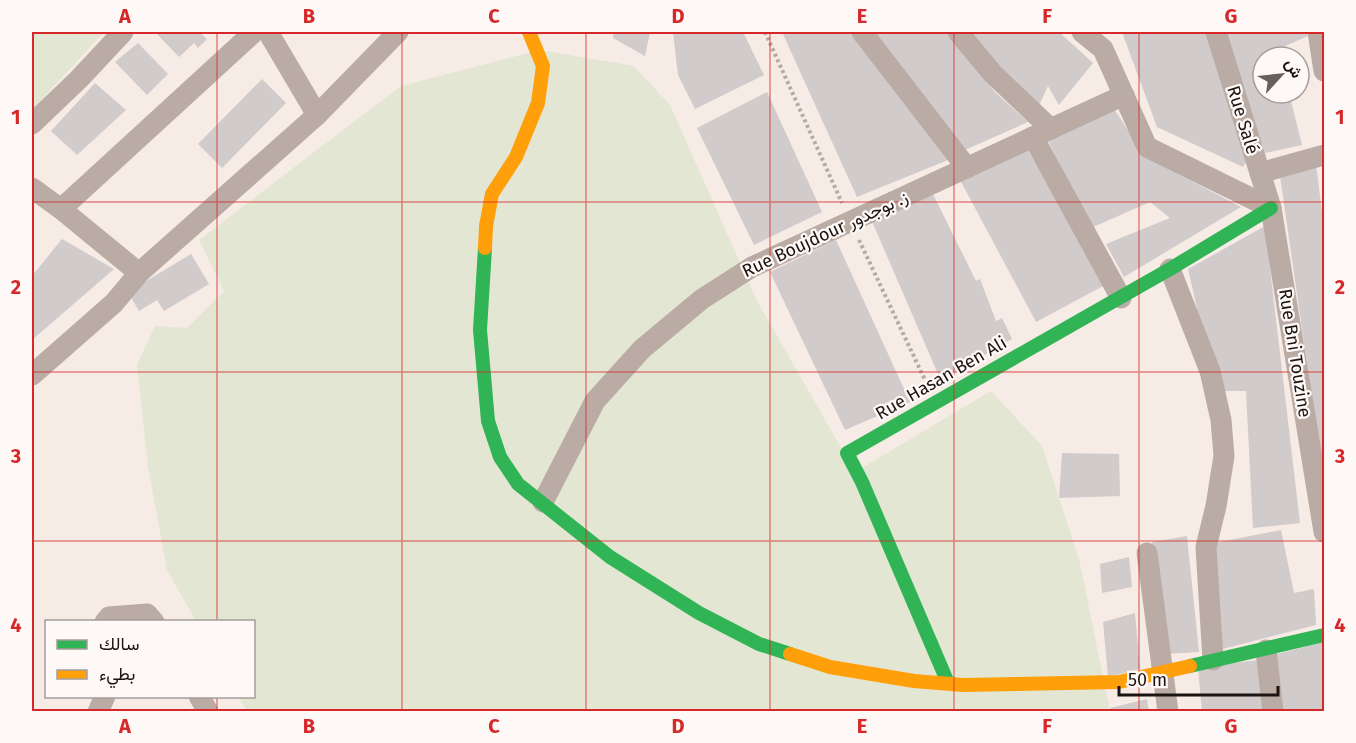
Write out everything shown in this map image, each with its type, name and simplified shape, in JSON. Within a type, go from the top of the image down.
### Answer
[{"type":"street","points":[[32,124],[123,32]]},
{"type":"street","points":[[61,209],[254,32]]},
{"type":"street","points":[[268,32],[317,115]]},
{"type":"street","points":[[32,375],[114,303],[139,273],[317,115],[398,32]]},
{"type":"street","points":[[529,32],[543,66],[538,103],[516,157],[492,194],[486,226],[480,330],[488,421],[500,457],[518,484],[610,557],[699,613],[759,644],[830,667],[914,681],[948,683],[1119,682],[1324,635]]},
{"type":"street","points":[[862,32],[967,168]]},
{"type":"street","points":[[958,32],[1042,133],[1120,298]]},
{"type":"street","points":[[1082,32],[1103,49],[1147,147],[1271,208]]},
{"type":"street","name":"Rue Salé","points":[[1216,32],[1271,208]]},
{"type":"street","points":[[1318,32],[1324,71]]},
{"type":"street","name":"Rue Boujdour ز. بوجدور","points":[[543,502],[596,400],[642,349],[702,298],[752,267],[1124,95]]},
{"type":"street","points":[[1260,173],[1324,155]]},
{"type":"street","points":[[32,188],[139,273]]},
{"type":"street","name":"Rue Hasan Ben Ali","points":[[948,683],[862,482],[847,453],[1120,298],[1271,208]]},
{"type":"street","name":"Rue Bni Touzine","points":[[1271,208],[1324,532]]},
{"type":"street","points":[[1170,269],[1210,371],[1221,420],[1224,456],[1216,506],[1206,547],[1213,660]]},
{"type":"street","points":[[1147,553],[1168,711]]},
{"type":"street","points":[[106,620],[109,616],[147,614],[153,620]]},
{"type":"street","points":[[1266,650],[1273,711]]},
{"type":"street","points":[[200,698],[208,711]]},
{"type":"green space","points":[[32,32],[104,32],[32,110]]},
{"type":"green space","points":[[540,50],[634,66],[670,105],[756,299],[855,472],[991,391],[1042,446],[1079,559],[1110,711],[247,711],[240,698],[255,698],[255,620],[195,620],[167,570],[148,467],[137,365],[155,326],[187,328],[224,291],[199,240],[401,86]]},
{"type":"building","points":[[155,32],[199,32],[207,39],[198,48],[194,43],[179,57]]},
{"type":"building","points":[[614,32],[650,32],[645,56],[613,38]]},
{"type":"building","points":[[673,32],[743,32],[764,75],[695,109],[678,75]]},
{"type":"building","points":[[782,32],[854,32],[948,160],[857,197]]},
{"type":"building","points":[[868,32],[949,32],[995,92],[1028,122],[965,150]]},
{"type":"building","points":[[961,32],[1059,32],[1093,63],[1059,105],[1048,86],[1037,110]]},
{"type":"building","points":[[1122,32],[1208,32],[1250,156],[1243,167],[1157,127]]},
{"type":"building","points":[[1224,32],[1306,32],[1308,36],[1287,45],[1251,45],[1251,105],[1292,105],[1302,145],[1265,153]]},
{"type":"building","points":[[138,43],[168,74],[147,95],[115,62]]},
{"type":"building","points":[[262,79],[286,103],[222,168],[198,144]]},
{"type":"building","points":[[95,83],[126,110],[77,155],[51,131]]},
{"type":"building","points":[[767,92],[822,212],[754,245],[697,128]]},
{"type":"building","points":[[1114,109],[1146,157],[1241,207],[1124,277],[1106,244],[1170,218],[1150,202],[1091,228],[1047,139]]},
{"type":"building","points":[[1026,147],[1105,285],[1036,322],[959,178]]},
{"type":"building","points":[[1316,164],[1324,228],[1323,475],[1280,176]]},
{"type":"building","points":[[931,190],[976,281],[980,279],[996,321],[1002,318],[1012,339],[941,381],[871,219]]},
{"type":"building","points":[[1265,226],[1300,523],[1253,528],[1246,391],[1216,391],[1188,269]]},
{"type":"building","points":[[62,239],[114,269],[32,340],[32,276]]},
{"type":"building","points":[[836,240],[910,402],[845,430],[770,272]]},
{"type":"building","points":[[191,254],[209,284],[164,311],[157,300],[139,311],[128,292]]},
{"type":"building","points":[[1062,453],[1119,454],[1120,496],[1059,498]]},
{"type":"building","points":[[1281,530],[1294,593],[1314,589],[1316,625],[1219,650],[1209,544]]},
{"type":"building","points":[[1187,536],[1199,652],[1165,654],[1152,542]]},
{"type":"building","points":[[1129,557],[1132,587],[1102,593],[1100,564]]},
{"type":"building","points":[[1135,613],[1140,669],[1108,677],[1103,622]]},
{"type":"building","points":[[1324,642],[1324,712],[1280,712],[1273,655]]},
{"type":"building","points":[[1258,660],[1263,712],[1202,712],[1198,667]]},
{"type":"building","points":[[1147,699],[1149,712],[1111,712],[1110,708]]},
{"type":"traffic: fast","points":[[948,683],[862,482],[847,453],[1170,269],[1271,208]]},
{"type":"traffic: fast","points":[[485,248],[480,330],[488,421],[500,457],[518,484],[610,557],[699,613],[759,644],[790,654]]},
{"type":"traffic: fast","points":[[1190,666],[1324,635]]},
{"type":"traffic: slow","points":[[485,248],[486,226],[492,194],[516,157],[538,103],[543,66],[529,32]]},
{"type":"traffic: slow","points":[[790,654],[830,667],[914,681],[963,685],[1119,682],[1190,666]]}]
